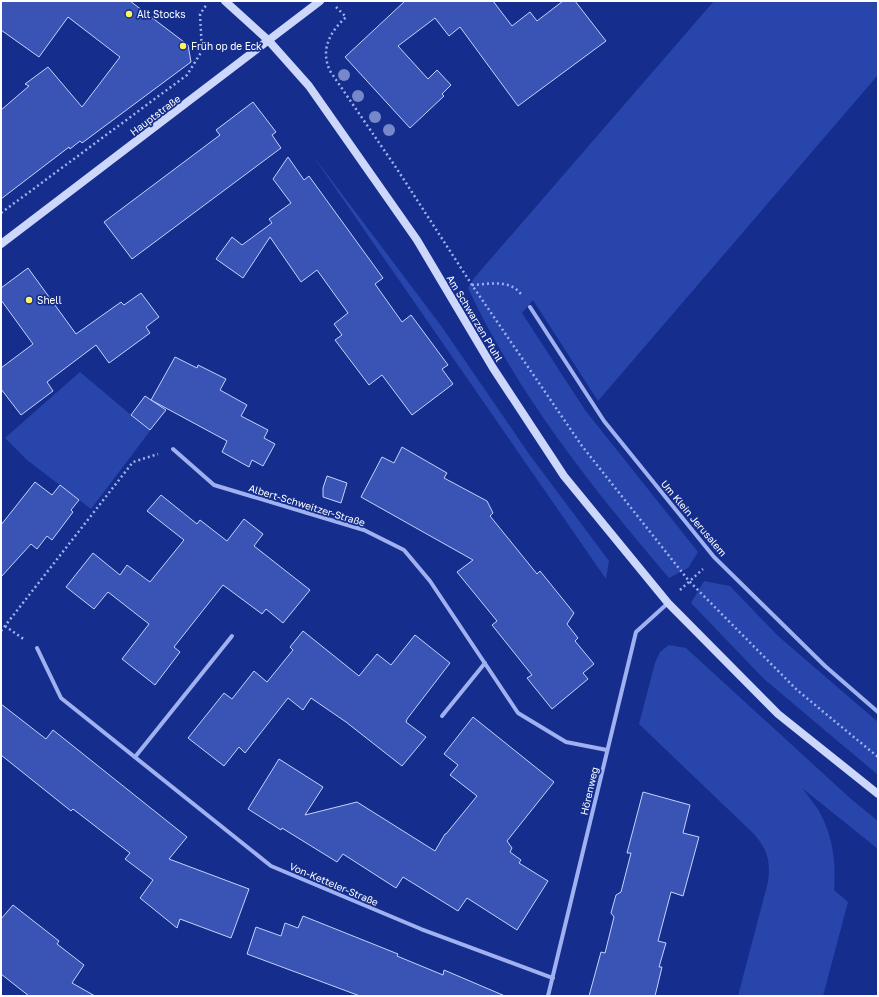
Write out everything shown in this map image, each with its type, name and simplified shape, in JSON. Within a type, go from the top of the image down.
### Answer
[{"type":"main road","name":"Am Schwarzen Pfuhl","points":[[225,1],[269,41],[309,86],[417,240],[493,368],[564,476],[668,602],[778,714],[878,794]]},
{"type":"main road","name":"Hauptstraße","points":[[1,244],[320,1]]},
{"type":"street","name":"Um Klein Jerusalem","points":[[530,307],[604,421],[714,557],[825,666],[878,712]]},
{"type":"street","name":"Albert-Schweitzer-Straße","points":[[173,449],[214,485],[364,530],[404,550],[430,581],[518,713],[566,742],[607,750]]},
{"type":"street","name":"Hörenweg","points":[[548,996],[636,632],[668,602]]},
{"type":"street","points":[[135,757],[232,636]]},
{"type":"street","name":"Von-Ketteler-Straße","points":[[37,648],[61,698],[271,866],[421,929],[553,978]]},
{"type":"street","points":[[442,716],[485,663]]},
{"type":"path","points":[[1,214],[187,75],[202,51],[200,14],[210,1]]},
{"type":"path","points":[[335,6],[346,17],[332,31],[327,42],[325,55],[330,71],[397,169],[472,285],[582,446],[689,582],[797,690],[878,757]]},
{"type":"path","points":[[472,285],[501,283],[510,285],[518,291],[530,307]]},
{"type":"path","points":[[1,631],[133,462],[173,449]]},
{"type":"path","points":[[668,602],[714,557]]},
{"type":"path","points":[[5,626],[37,648]]},
{"type":"shaded area","points":[[714,1],[878,1],[878,75],[598,401],[533,300],[522,313],[585,410],[698,552],[688,568],[669,578],[585,475],[559,440],[510,366],[488,328],[468,288],[475,277]]},
{"type":"shaded area","points":[[311,153],[442,327],[529,454],[609,561],[606,579]]},
{"type":"shaded area","points":[[80,372],[150,431],[91,509],[27,460],[5,438]]},
{"type":"shaded area","points":[[704,581],[730,586],[778,636],[878,722],[878,775],[764,679],[691,603]]},
{"type":"shaded area","points":[[669,645],[686,648],[851,799],[878,821],[878,849],[802,788],[819,811],[828,830],[834,859],[834,890],[848,902],[823,996],[738,996],[768,882],[769,868],[767,856],[762,845],[754,834],[639,724],[655,663],[660,652]]},
{"type":"building","points":[[1,1],[130,1],[188,45],[191,62],[82,143],[80,141],[70,149],[69,147],[1,199],[1,110],[29,86],[25,84],[48,67],[82,107],[120,57],[68,17],[39,57],[1,30]]},
{"type":"building","points":[[405,1],[493,1],[512,26],[530,12],[537,21],[563,1],[575,1],[606,41],[518,106],[460,27],[449,36],[435,18],[398,46],[428,79],[437,70],[451,85],[442,94],[444,96],[410,128],[345,57]]},
{"type":"building","points":[[253,102],[276,132],[272,135],[281,148],[132,259],[104,222],[220,135],[216,130]]},
{"type":"building","points":[[288,157],[304,180],[309,176],[383,278],[375,284],[402,322],[411,315],[448,365],[442,369],[453,384],[412,415],[382,375],[369,385],[335,340],[342,335],[334,324],[348,313],[317,270],[301,282],[270,237],[243,278],[216,259],[232,237],[242,245],[272,223],[269,219],[291,203],[273,179]]},
{"type":"building","points":[[28,268],[76,334],[121,302],[124,305],[141,293],[159,317],[146,327],[150,333],[109,363],[96,345],[47,382],[53,391],[21,415],[1,389],[1,368],[33,344],[1,300],[1,288]]},
{"type":"building","points":[[175,357],[197,368],[198,365],[226,379],[220,390],[247,405],[241,416],[268,430],[264,438],[275,444],[263,466],[252,460],[249,467],[222,452],[227,441],[151,400]]},
{"type":"building","points":[[145,396],[166,410],[150,430],[131,415]]},
{"type":"building","points":[[402,447],[447,473],[444,478],[487,501],[493,513],[490,516],[537,574],[540,571],[574,613],[567,624],[578,638],[575,641],[594,664],[583,673],[588,679],[552,709],[527,678],[532,675],[492,625],[497,621],[457,572],[473,560],[361,497],[382,457],[394,463]]},
{"type":"building","points":[[327,476],[347,483],[341,503],[323,497],[323,488]]},
{"type":"building","points":[[35,482],[52,495],[60,485],[79,500],[71,510],[73,512],[52,540],[47,536],[37,549],[31,544],[1,577],[1,525]]},
{"type":"building","points":[[161,495],[197,524],[200,520],[227,541],[244,519],[263,534],[254,546],[310,590],[283,623],[266,609],[262,614],[223,585],[174,647],[180,652],[155,685],[122,659],[149,624],[108,592],[94,609],[66,587],[93,553],[120,575],[127,565],[150,582],[184,540],[147,511]]},
{"type":"building","points":[[303,631],[359,676],[377,654],[391,665],[415,635],[450,663],[407,719],[406,722],[426,737],[402,766],[346,722],[311,698],[303,710],[288,698],[245,753],[239,747],[224,766],[188,738],[224,693],[232,699],[254,671],[267,682],[293,650],[290,647]]},
{"type":"building","points":[[1,704],[46,739],[53,730],[187,837],[169,859],[249,889],[231,938],[180,919],[177,928],[140,898],[153,880],[125,859],[130,853],[73,809],[71,811],[1,755]]},
{"type":"building","points":[[473,717],[554,782],[507,841],[512,848],[510,852],[521,860],[519,863],[548,881],[517,930],[467,898],[458,911],[403,877],[396,888],[343,854],[337,862],[248,809],[279,759],[323,787],[305,815],[357,802],[435,851],[445,834],[477,796],[450,775],[458,765],[444,754]]},
{"type":"building","points":[[643,792],[690,805],[683,833],[699,837],[683,896],[671,892],[658,941],[666,943],[659,967],[662,967],[655,996],[589,996],[601,952],[605,953],[614,917],[611,913],[616,895],[621,892],[631,853],[627,853]]},
{"type":"building","points":[[13,905],[59,941],[57,944],[84,965],[72,983],[95,996],[29,996],[1,974],[1,919]]},
{"type":"building","points":[[303,916],[398,954],[397,956],[443,975],[444,970],[505,996],[360,996],[247,954],[256,927],[281,936],[285,923],[298,928]]},
{"type":"place","name":"Alt Stocks","points":[[129,14]]},
{"type":"place","name":"Früh op de Eck","points":[[183,46]]},
{"type":"place","name":"Shell","points":[[29,300]]}]
